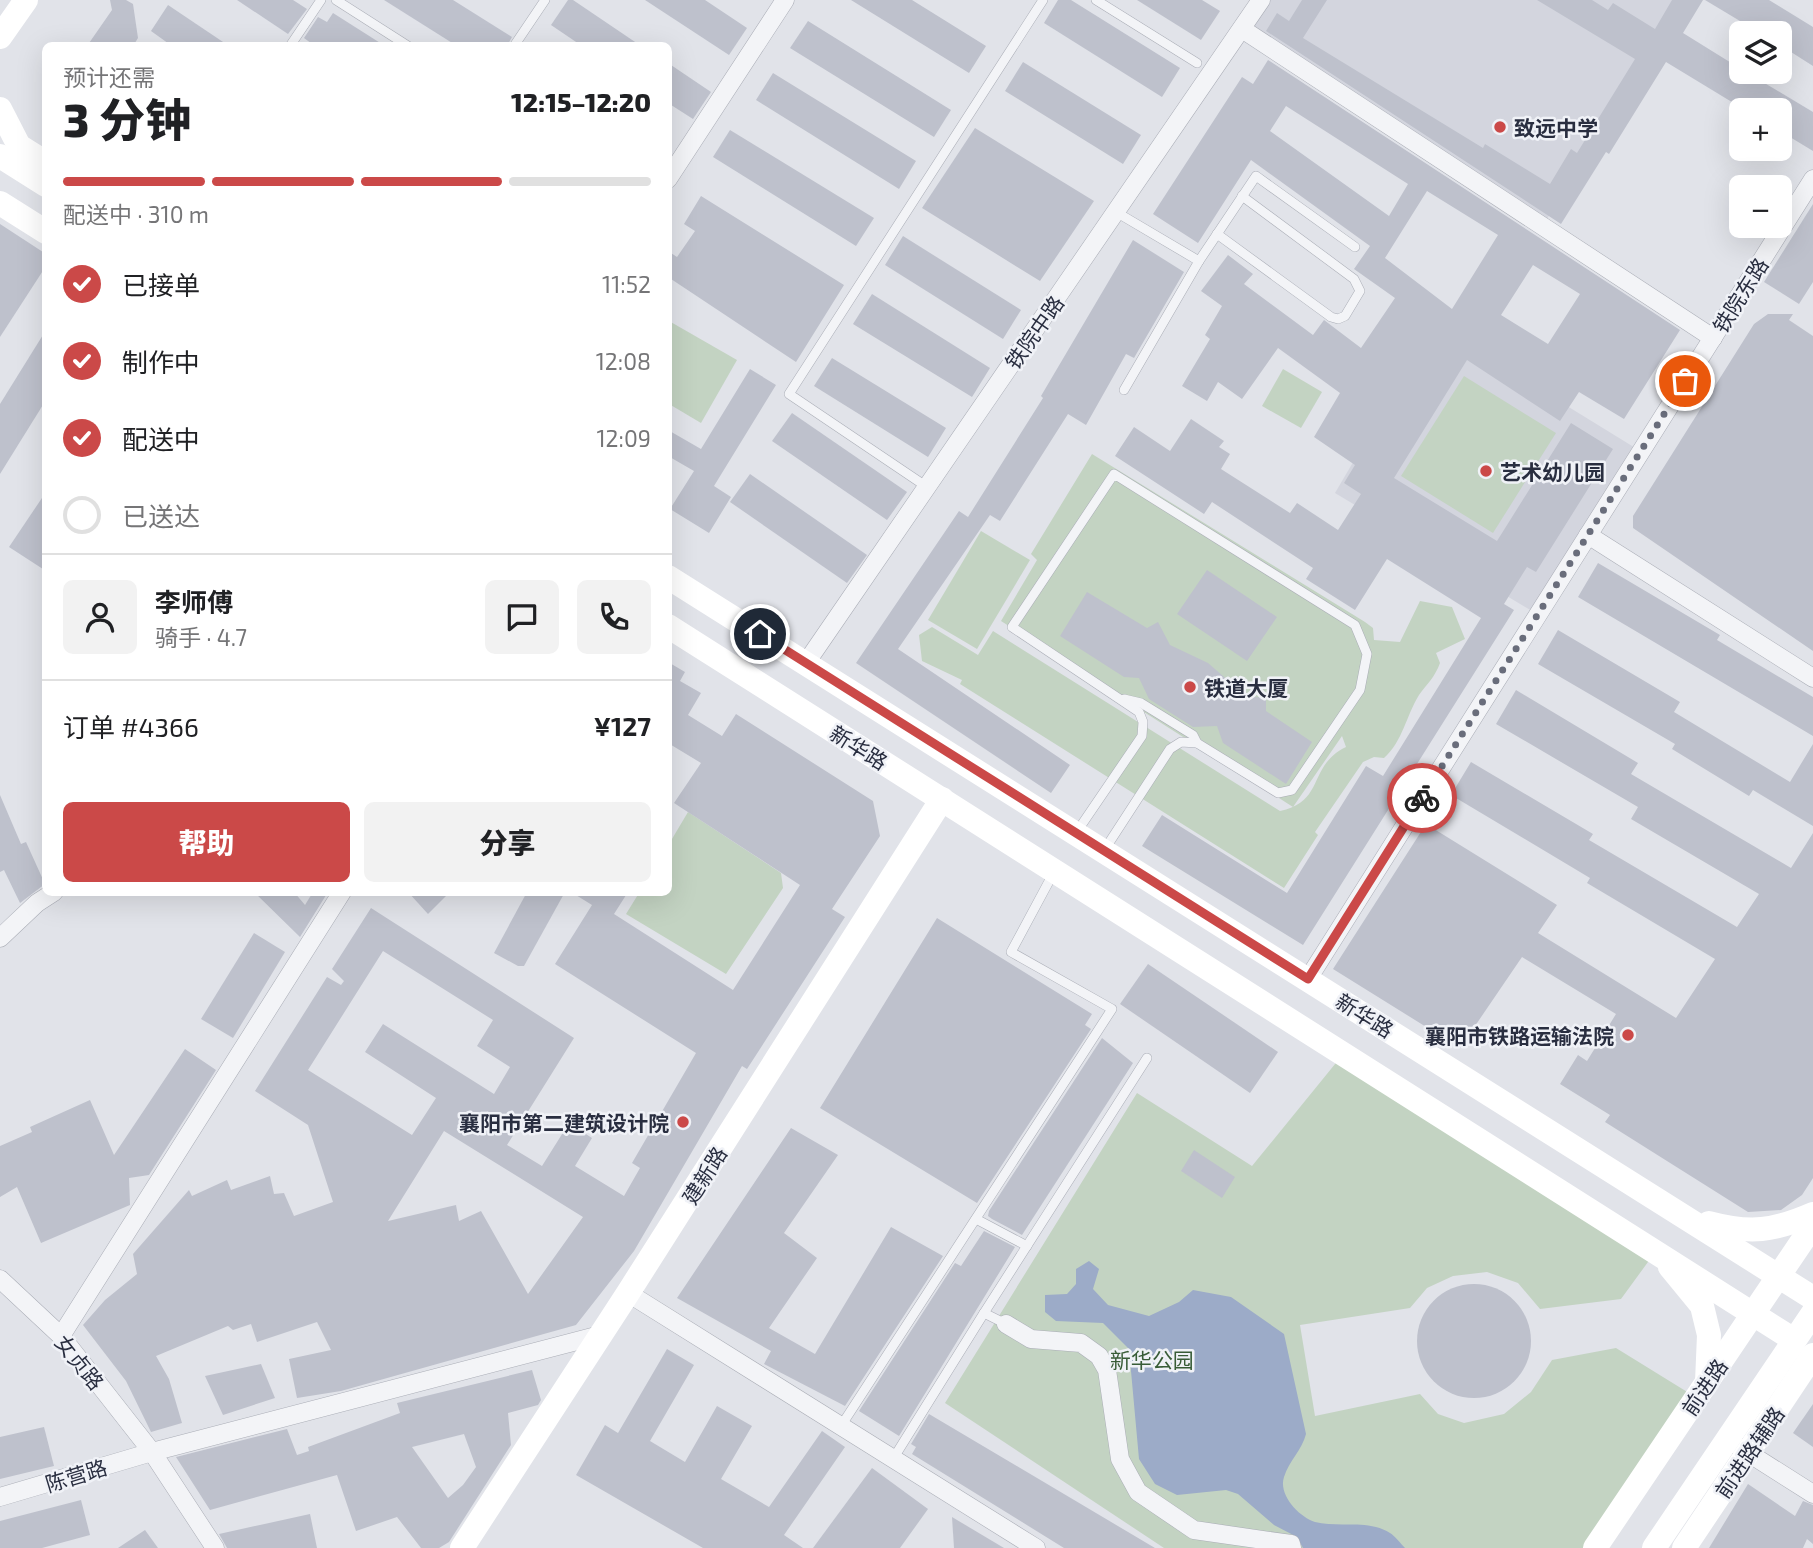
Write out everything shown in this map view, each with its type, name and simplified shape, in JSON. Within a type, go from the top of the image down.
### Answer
[{"type":"main road","points":[[0,34],[10,0]]},
{"type":"main road","points":[[0,34],[26,0]]},
{"type":"main road","points":[[0,109],[19,146],[42,160]]},
{"type":"main road","points":[[0,156],[42,182]]},
{"type":"main road","points":[[0,203],[37,227]]},
{"type":"main road","points":[[0,211],[37,227]]},
{"type":"main road","name":"新华路","points":[[672,579],[1813,1298]]},
{"type":"main road","name":"新华路","points":[[672,629],[1754,1313],[1804,1348]]},
{"type":"main road","name":"建新路","points":[[462,1548],[628,1293],[942,799]]},
{"type":"main road","points":[[1687,1217],[1738,1231],[1781,1229],[1813,1214]]},
{"type":"main road","name":"前进路","points":[[1595,1548],[1813,1225]]},
{"type":"main road","points":[[1578,1548],[1671,1408],[1707,1382],[1709,1335],[1702,1306],[1656,1251]]},
{"type":"main road","points":[[1654,1548],[1727,1440],[1804,1348],[1813,1313]]},
{"type":"main road","name":"前进路辅路","points":[[1684,1548],[1748,1453],[1804,1348]]},
{"type":"street","points":[[672,173],[785,0]]},
{"type":"street","name":"铁院中路","points":[[806,663],[1261,0]]},
{"type":"street","points":[[1242,29],[1713,338]]},
{"type":"street","name":"铁院东路","points":[[1308,979],[1813,179]]},
{"type":"street","points":[[1588,535],[1813,678]]},
{"type":"street","points":[[0,938],[48,896]]},
{"type":"street","points":[[61,1336],[339,896]]},
{"type":"street","name":"女贞路","points":[[0,1279],[61,1336],[152,1452],[215,1548]]},
{"type":"street","points":[[628,1293],[1036,1548]]},
{"type":"street","points":[[1006,1324],[1031,1339],[1081,1343],[1099,1356],[1107,1370],[1120,1459],[1138,1492],[1194,1530],[1266,1539],[1291,1544],[1292,1548]]},
{"type":"street","name":"陈营路","points":[[0,1497],[152,1452],[600,1335]]},
{"type":"street","points":[[1727,1440],[1813,1494]]},
{"type":"lane","points":[[293,42],[320,0]]},
{"type":"lane","points":[[337,0],[402,42]]},
{"type":"lane","points":[[517,42],[545,0]]},
{"type":"lane","points":[[927,487],[789,394],[1043,0]]},
{"type":"lane","points":[[1096,0],[1197,63]]},
{"type":"lane","points":[[1124,390],[1199,261],[1256,176],[1355,247]]},
{"type":"lane","points":[[1217,234],[1331,317],[1338,319],[1345,316],[1360,291],[1354,279],[1242,197]]},
{"type":"lane","points":[[1116,212],[1199,261]]},
{"type":"lane","points":[[1076,833],[1142,736],[1143,722],[1139,712],[1012,627],[1114,474],[1355,625],[1367,654],[1360,690],[1292,790],[1278,793],[1197,743],[1181,742],[1170,749],[1104,850]]},
{"type":"lane","points":[[1119,698],[1141,703],[1193,735],[1197,743]]},
{"type":"lane","points":[[841,1426],[1112,1009],[1011,952],[1055,871]]},
{"type":"lane","points":[[893,1459],[1147,1058]]},
{"type":"lane","points":[[976,1219],[1027,1246]]},
{"type":"lane","points":[[984,1313],[1006,1324]]},
{"type":"shaded area","name":"致远中学","points":[[1261,0],[1691,0],[1543,225],[1242,29]]},
{"type":"shaded area","name":"艺术幼儿园","points":[[1434,324],[1637,449],[1532,611],[1335,493]]},
{"type":"green space","points":[[672,323],[737,360],[701,423],[672,406]]},
{"type":"green space","points":[[1283,369],[1322,392],[1301,428],[1262,406]]},
{"type":"green space","points":[[1464,376],[1556,433],[1493,533],[1401,476]]},
{"type":"green space","points":[[1092,454],[1365,622],[1373,628],[1374,640],[1400,642],[1420,601],[1452,607],[1465,639],[1436,653],[1440,663],[1438,668],[1419,695],[1396,744],[1384,758],[1374,757],[1363,762],[1315,832],[1318,835],[1284,888],[960,684],[962,680],[922,661],[919,635],[932,627],[978,655],[993,631],[1280,811],[1293,807],[1001,621],[1037,560],[1031,554]],"holes":[[[1342,736],[1346,747],[1326,764],[1311,791],[1293,807]]]},
{"type":"green space","points":[[981,531],[1030,560],[977,649],[928,620]]},
{"type":"green space","points":[[688,812],[781,873],[783,888],[726,974],[626,914],[637,896],[672,896],[672,839]]},
{"type":"green space","name":"新华公园","points":[[1344,1053],[1656,1251],[1621,1299],[1540,1309],[1518,1283],[1487,1272],[1453,1276],[1427,1288],[1410,1308],[1300,1325],[1315,1416],[1420,1394],[1438,1414],[1464,1423],[1504,1414],[1531,1392],[1552,1360],[1616,1348],[1697,1398],[1595,1548],[1164,1548],[945,1403],[1137,1093],[1252,1166]]},
{"type":"water","points":[[1089,1261],[1099,1269],[1093,1289],[1108,1305],[1149,1316],[1179,1302],[1193,1290],[1231,1297],[1284,1334],[1306,1434],[1284,1477],[1287,1498],[1297,1510],[1315,1522],[1373,1526],[1392,1534],[1405,1548],[1303,1548],[1297,1537],[1274,1525],[1238,1494],[1226,1490],[1177,1495],[1155,1484],[1139,1459],[1129,1349],[1103,1323],[1056,1321],[1045,1312],[1045,1295],[1067,1294],[1076,1284],[1076,1269]]},
{"type":"building","points":[[110,0],[126,0],[133,4],[138,38],[136,42],[90,42],[112,10]]},
{"type":"building","points":[[237,0],[293,0],[307,9],[288,34]]},
{"type":"building","points":[[384,0],[453,0],[512,37],[509,42],[451,42]]},
{"type":"building","points":[[568,0],[573,0],[635,42],[576,42],[551,25]]},
{"type":"building","points":[[645,0],[705,0],[747,28],[729,55]]},
{"type":"building","points":[[851,0],[912,0],[986,46],[969,73]]},
{"type":"building","points":[[1058,0],[1071,0],[1180,68],[1162,97],[1044,23]]},
{"type":"building","points":[[1137,0],[1202,0],[1220,11],[1201,40]]},
{"type":"building","points":[[1302,0],[1327,0],[1303,38],[1483,148],[1485,144],[1550,184],[1571,149],[1577,153],[1635,59],[1537,0],[1592,0],[1608,10],[1613,3],[1655,29],[1672,0],[1703,0],[1683,33],[1729,62],[1729,84],[1766,84],[1790,98],[1729,98],[1729,100],[1666,62],[1609,154],[1606,152],[1561,224],[1266,31],[1277,13],[1289,21]]},
{"type":"building","points":[[1705,0],[1769,0],[1813,27],[1813,66],[1792,53],[1792,21],[1740,21]]},
{"type":"building","points":[[168,5],[223,42],[166,42],[151,31]]},
{"type":"building","points":[[333,13],[379,42],[310,42],[304,38],[318,17],[327,22]]},
{"type":"building","points":[[808,21],[951,110],[934,137],[790,48]]},
{"type":"building","points":[[1268,60],[1680,330],[1624,419],[1579,392],[1560,421],[1467,360],[1394,478],[1497,541],[1571,423],[1613,449],[1536,572],[1527,567],[1504,604],[1514,610],[1303,945],[1142,846],[1162,815],[1287,893],[1366,766],[1383,776],[1481,618],[1387,559],[1355,610],[1306,579],[1313,568],[1212,502],[1204,514],[1115,456],[1134,427],[1170,451],[1191,419],[1224,441],[1219,447],[1230,454],[1221,469],[1290,513],[1297,503],[1338,530],[1361,494],[1344,483],[1355,465],[1314,437],[1340,393],[1278,348],[1242,399],[1218,382],[1207,401],[1182,386],[1210,339],[1205,335],[1222,306],[1201,291],[1228,255],[1253,274],[1244,284],[1313,335],[1324,320],[1361,348],[1395,298],[1354,269],[1370,246],[1251,160],[1198,243],[1153,214],[1242,77],[1253,84]],"holes":[[[1286,106],[1408,184],[1389,216],[1270,131]],[[1427,191],[1498,235],[1452,309],[1385,258]],[[1533,265],[1580,294],[1548,344],[1501,315]]]},
{"type":"building","points":[[1023,62],[1141,135],[1123,164],[1005,91]]},
{"type":"building","points":[[672,66],[711,92],[693,119],[672,106]]},
{"type":"building","points":[[773,73],[916,161],[899,189],[756,100]]},
{"type":"building","points":[[1792,99],[1813,112],[1813,151],[1792,138]]},
{"type":"building","points":[[975,128],[1094,201],[1040,281],[922,208]]},
{"type":"building","points":[[730,130],[874,218],[856,246],[713,157]]},
{"type":"building","points":[[701,196],[844,285],[796,362],[672,280],[672,254],[677,257],[695,231],[684,224]]},
{"type":"building","points":[[1813,204],[1813,282],[1799,304],[1764,282]]},
{"type":"building","points":[[0,224],[42,251],[42,272],[0,337]]},
{"type":"building","points":[[903,236],[1021,310],[1003,339],[885,265]]},
{"type":"building","points":[[1133,240],[1184,272],[1134,358],[1126,354],[1086,425],[1068,414],[1000,521],[990,515],[898,649],[1070,765],[1051,793],[856,663],[959,511],[968,517],[1043,398],[1041,396]]},
{"type":"building","points":[[872,294],[990,368],[972,397],[853,324]]},
{"type":"building","points":[[1768,314],[1793,314],[1789,320],[1813,336],[1813,651],[1633,528],[1633,516],[1754,324]]},
{"type":"building","points":[[42,336],[42,406],[0,474],[0,404]]},
{"type":"building","points":[[832,358],[946,428],[928,457],[814,386]]},
{"type":"building","points":[[750,369],[776,385],[714,486],[731,497],[709,533],[672,510],[672,506],[694,471],[672,458],[672,432],[701,449]]},
{"type":"building","points":[[792,413],[907,492],[887,520],[772,441]]},
{"type":"building","points":[[750,474],[867,555],[847,583],[730,502]]},
{"type":"building","points":[[42,498],[42,568],[9,547]]},
{"type":"building","points":[[1598,563],[1720,635],[1717,640],[1813,697],[1813,736],[1578,597]]},
{"type":"building","points":[[1207,570],[1277,617],[1247,661],[1177,614]]},
{"type":"building","name":"铁道大厦","points":[[1087,592],[1147,628],[1158,622],[1170,645],[1208,663],[1246,696],[1266,698],[1266,711],[1312,742],[1286,784],[1223,743],[1217,726],[1193,727],[1149,699],[1139,678],[1124,677],[1060,636]]},
{"type":"building","points":[[1558,630],[1680,702],[1674,712],[1790,782],[1813,744],[1813,826],[1753,790],[1749,796],[1672,749],[1675,744],[1538,664]]},
{"type":"building","points":[[672,664],[685,672],[680,681],[701,693],[688,715],[722,736],[736,714],[873,801],[880,836],[832,909],[845,917],[747,1069],[742,1066],[634,1251],[576,1325],[341,1391],[297,1398],[289,1359],[331,1350],[317,1322],[257,1342],[251,1324],[233,1330],[228,1326],[156,1356],[169,1379],[182,1423],[151,1432],[126,1381],[83,1325],[105,1300],[137,1274],[133,1254],[189,1190],[192,1196],[227,1180],[231,1190],[270,1176],[274,1194],[284,1193],[294,1216],[333,1202],[308,1125],[255,1091],[327,977],[341,985],[344,981],[332,969],[371,908],[574,1038],[507,1145],[542,1166],[569,1123],[592,1138],[575,1166],[624,1196],[640,1168],[632,1163],[696,1053],[555,964],[592,905],[577,896],[625,896],[614,914],[733,990],[800,885],[674,803],[701,763],[672,745]],"holes":[[[383,951],[493,1020],[477,1046],[510,1067],[494,1094],[383,1024],[365,1052],[436,1098],[412,1135],[308,1070]],[[444,1131],[583,1217],[528,1294],[481,1211],[459,1221],[456,1205],[388,1221]]]},
{"type":"building","points":[[1516,690],[1638,763],[1631,774],[1791,868],[1813,833],[1813,1178],[1802,1195],[1781,1210],[1748,1212],[1605,1122],[1610,1115],[1560,1084],[1578,1055],[1587,1061],[1616,1014],[1522,957],[1460,1048],[1333,969],[1426,824],[1557,905],[1538,933],[1676,1018],[1715,959],[1587,883],[1590,878],[1451,795],[1471,762],[1593,834],[1589,840],[1737,927],[1759,894],[1631,819],[1638,807],[1496,724]]},
{"type":"building","points":[[0,795],[21,844],[26,842],[42,877],[42,886],[20,903],[4,870],[0,872]]},
{"type":"building","points":[[258,896],[297,896],[305,905],[311,896],[326,896],[300,937]]},
{"type":"building","points":[[412,896],[446,896],[428,914]]},
{"type":"building","points":[[525,896],[563,896],[524,966],[518,966],[494,953]]},
{"type":"building","points":[[937,918],[1092,1014],[1085,1025],[1091,1029],[977,1203],[820,1108]]},
{"type":"building","points":[[254,933],[285,952],[233,1038],[201,1019]]},
{"type":"building","points":[[1148,964],[1278,1052],[1250,1093],[1120,1004]]},
{"type":"building","points":[[1102,1038],[1133,1063],[1022,1235],[992,1219],[988,1216],[989,1211]]},
{"type":"building","points":[[185,1049],[216,1070],[149,1175],[129,1178],[130,1205],[41,1243],[17,1187],[0,1197],[0,1146],[32,1132],[30,1127],[90,1100],[114,1155]]},
{"type":"building","points":[[791,1128],[838,1155],[784,1233],[817,1258],[769,1328],[815,1354],[891,1227],[943,1256],[845,1406],[764,1364],[771,1351],[677,1298]]},
{"type":"building","points":[[1194,1150],[1235,1177],[1222,1198],[1181,1171]]},
{"type":"building","points":[[984,1231],[1015,1247],[899,1436],[859,1411],[955,1263],[961,1266]]},
{"type":"building","points":[[1474,1284],[1496,1288],[1515,1300],[1527,1319],[1531,1341],[1527,1363],[1515,1382],[1496,1394],[1474,1398],[1452,1394],[1433,1382],[1421,1363],[1417,1341],[1421,1319],[1433,1300],[1452,1288]]},
{"type":"building","points":[[667,1349],[694,1365],[650,1441],[685,1462],[717,1406],[752,1426],[721,1479],[769,1507],[822,1431],[845,1447],[784,1535],[803,1548],[703,1548],[576,1475],[605,1425],[618,1433]]},
{"type":"building","points":[[261,1364],[275,1398],[223,1415],[205,1376]]},
{"type":"building","points":[[532,1370],[541,1400],[538,1405],[508,1413],[511,1445],[449,1542],[439,1548],[421,1548],[397,1517],[356,1531],[337,1475],[210,1510],[176,1457],[287,1429],[297,1455],[309,1451],[308,1447],[400,1413],[397,1403]],"holes":[[[464,1434],[476,1467],[463,1485],[448,1498],[412,1447]]]},
{"type":"building","points":[[1813,1404],[1813,1447],[1793,1433]]},
{"type":"building","points":[[929,1414],[1155,1548],[1064,1548],[912,1454],[916,1447],[911,1444]]},
{"type":"building","points":[[44,1427],[54,1466],[0,1479],[0,1437]]},
{"type":"building","points":[[872,1468],[928,1509],[900,1548],[813,1548]]},
{"type":"building","points":[[1748,1484],[1795,1516],[1803,1501],[1813,1505],[1813,1544],[1807,1539],[1803,1548],[1709,1548]]},
{"type":"building","points":[[81,1500],[90,1535],[42,1548],[0,1548],[0,1521]]},
{"type":"building","points":[[310,1514],[317,1548],[227,1548],[219,1534]]},
{"type":"building","points":[[952,1517],[1004,1548],[954,1548]]},
{"type":"building","points":[[145,1530],[158,1548],[118,1548]]},
{"type":"way so far","points":[[1422,798],[1685,381]]},
{"type":"place","name":"致远中学","points":[[1500,127]]},
{"type":"place","name":"艺术幼儿园","points":[[1486,471]]},
{"type":"place","name":"铁道大厦","points":[[1190,687]]},
{"type":"place","name":"襄阳市铁路运输法院","points":[[1628,1035]]},
{"type":"place","name":"襄阳市第二建筑设计院","points":[[683,1122]]},
{"type":"route","points":[[760,634],[1308,979],[1422,798]]}]
